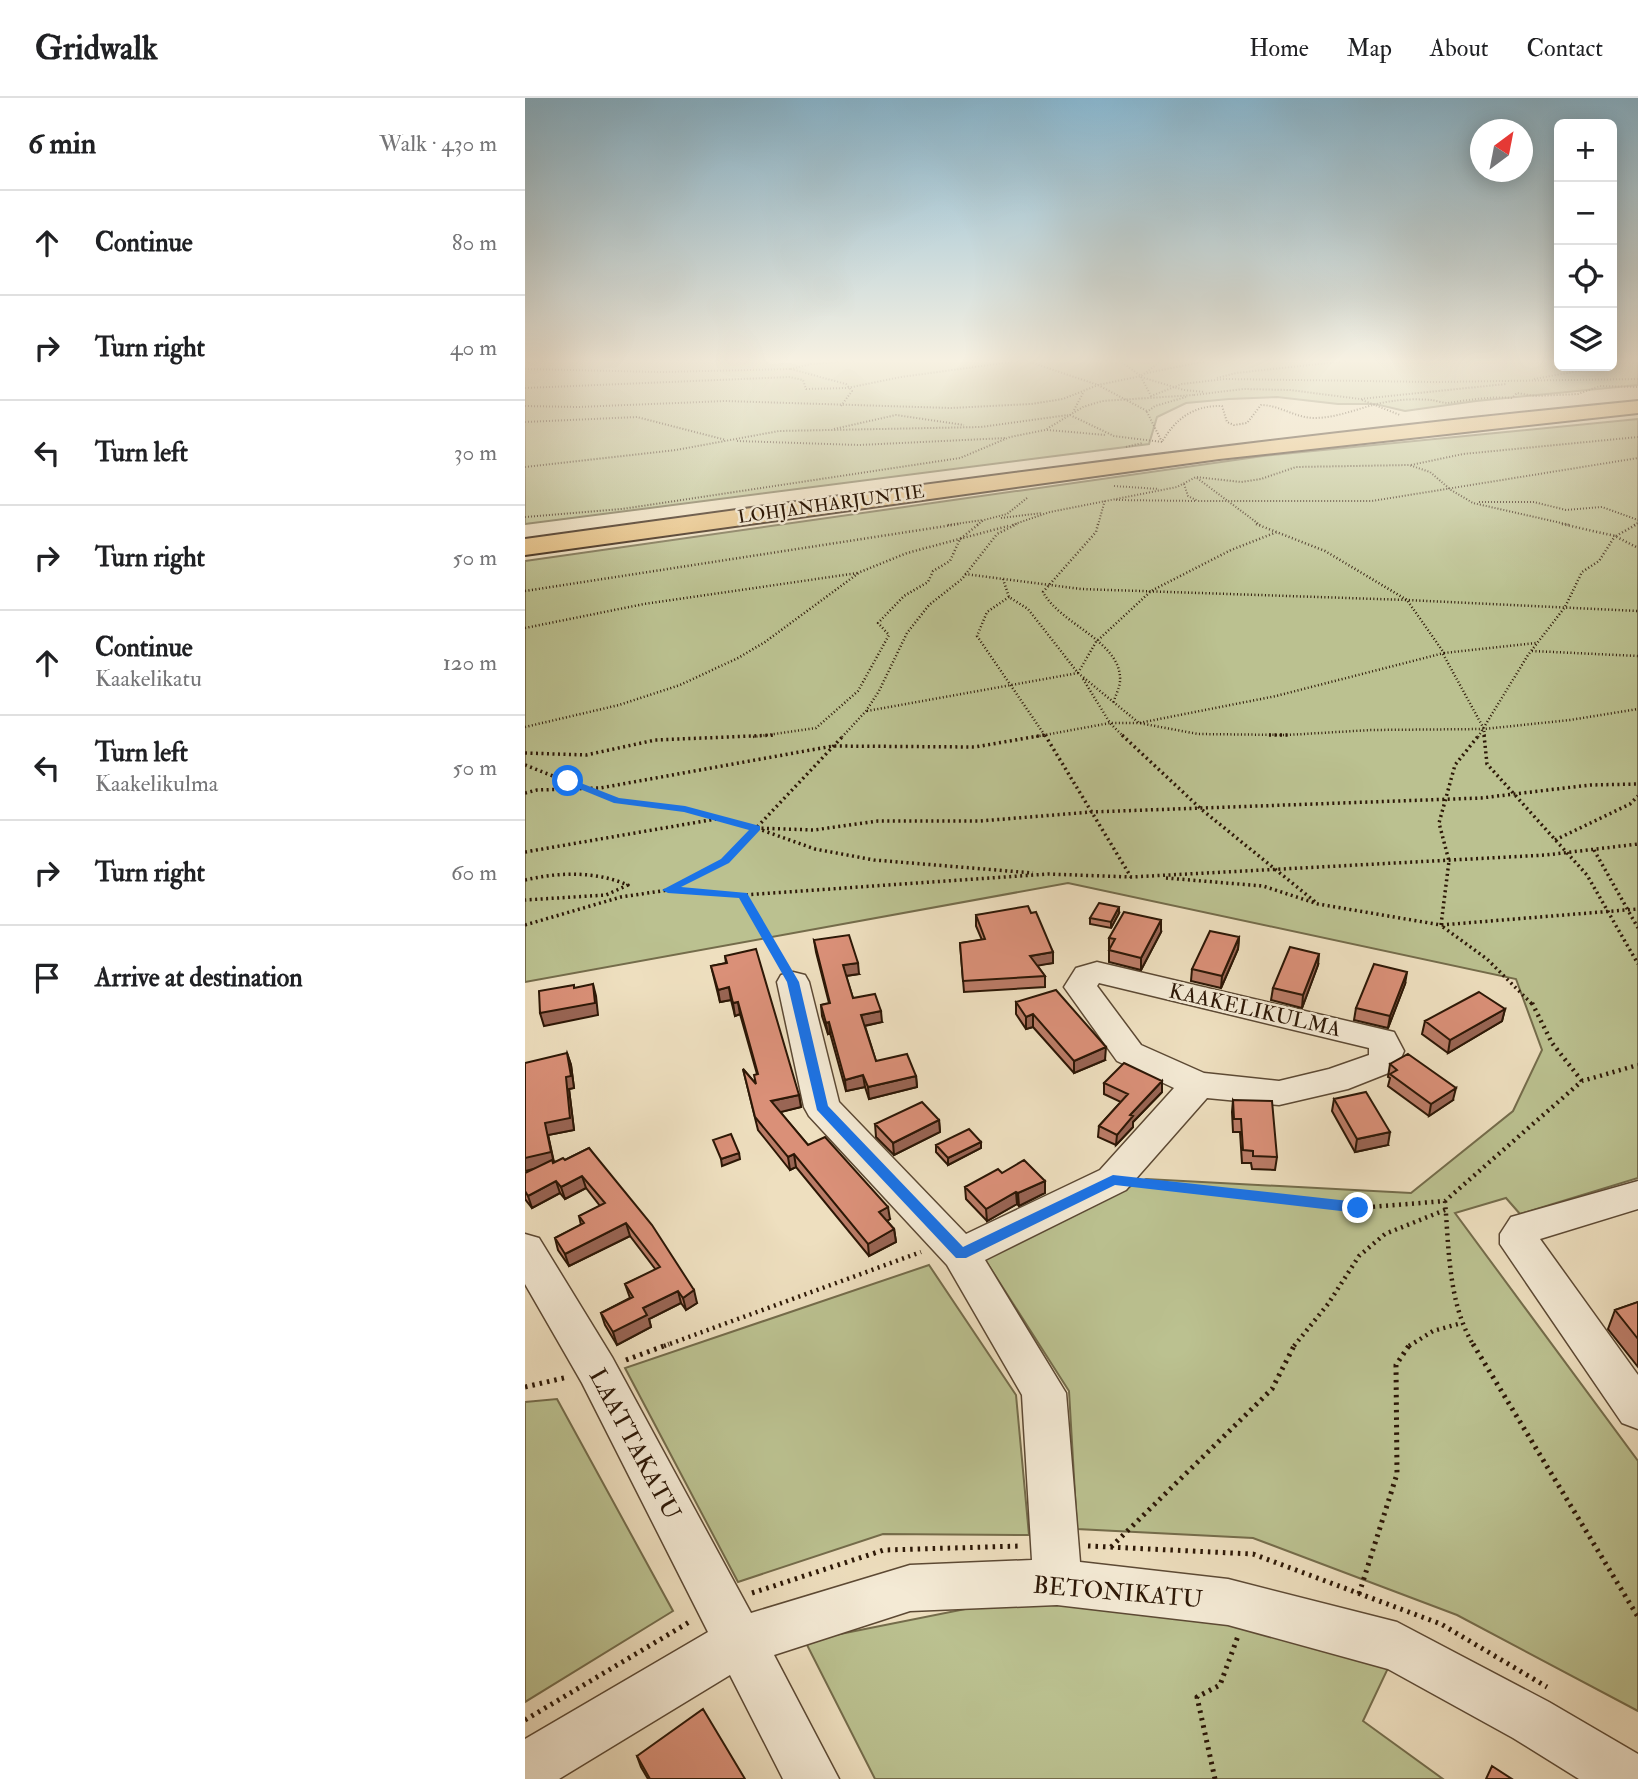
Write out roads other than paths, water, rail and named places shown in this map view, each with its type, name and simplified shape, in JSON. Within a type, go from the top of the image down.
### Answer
[{"type":"highway","name":"LOHJANHARJUNTIE","points":[[525,547],[1125,464],[1345,437]]},
{"type":"street","name":"KAAKELIKULMA","points":[[1097,972],[1383,1040],[1387,1051],[1384,1062],[1336,1080],[1279,1093],[1198,1084],[1129,1053],[1080,987],[1087,975],[1097,972]]},
{"type":"street","points":[[793,982],[822,1107],[955,1248],[1044,1393],[1057,1582]]},
{"type":"street","points":[[955,1248],[1113,1180],[1198,1084]]},
{"type":"street","points":[[1638,1195],[1525,1228],[1520,1234],[1520,1244],[1638,1410]]},
{"type":"street","name":"LAATTAKATU","points":[[525,1249],[597,1370],[812,1779]]},
{"type":"street","name":"BETONIKATU","points":[[525,1769],[738,1642],[910,1588],[1057,1582],[1228,1602],[1397,1647],[1531,1720],[1629,1779]]}]
